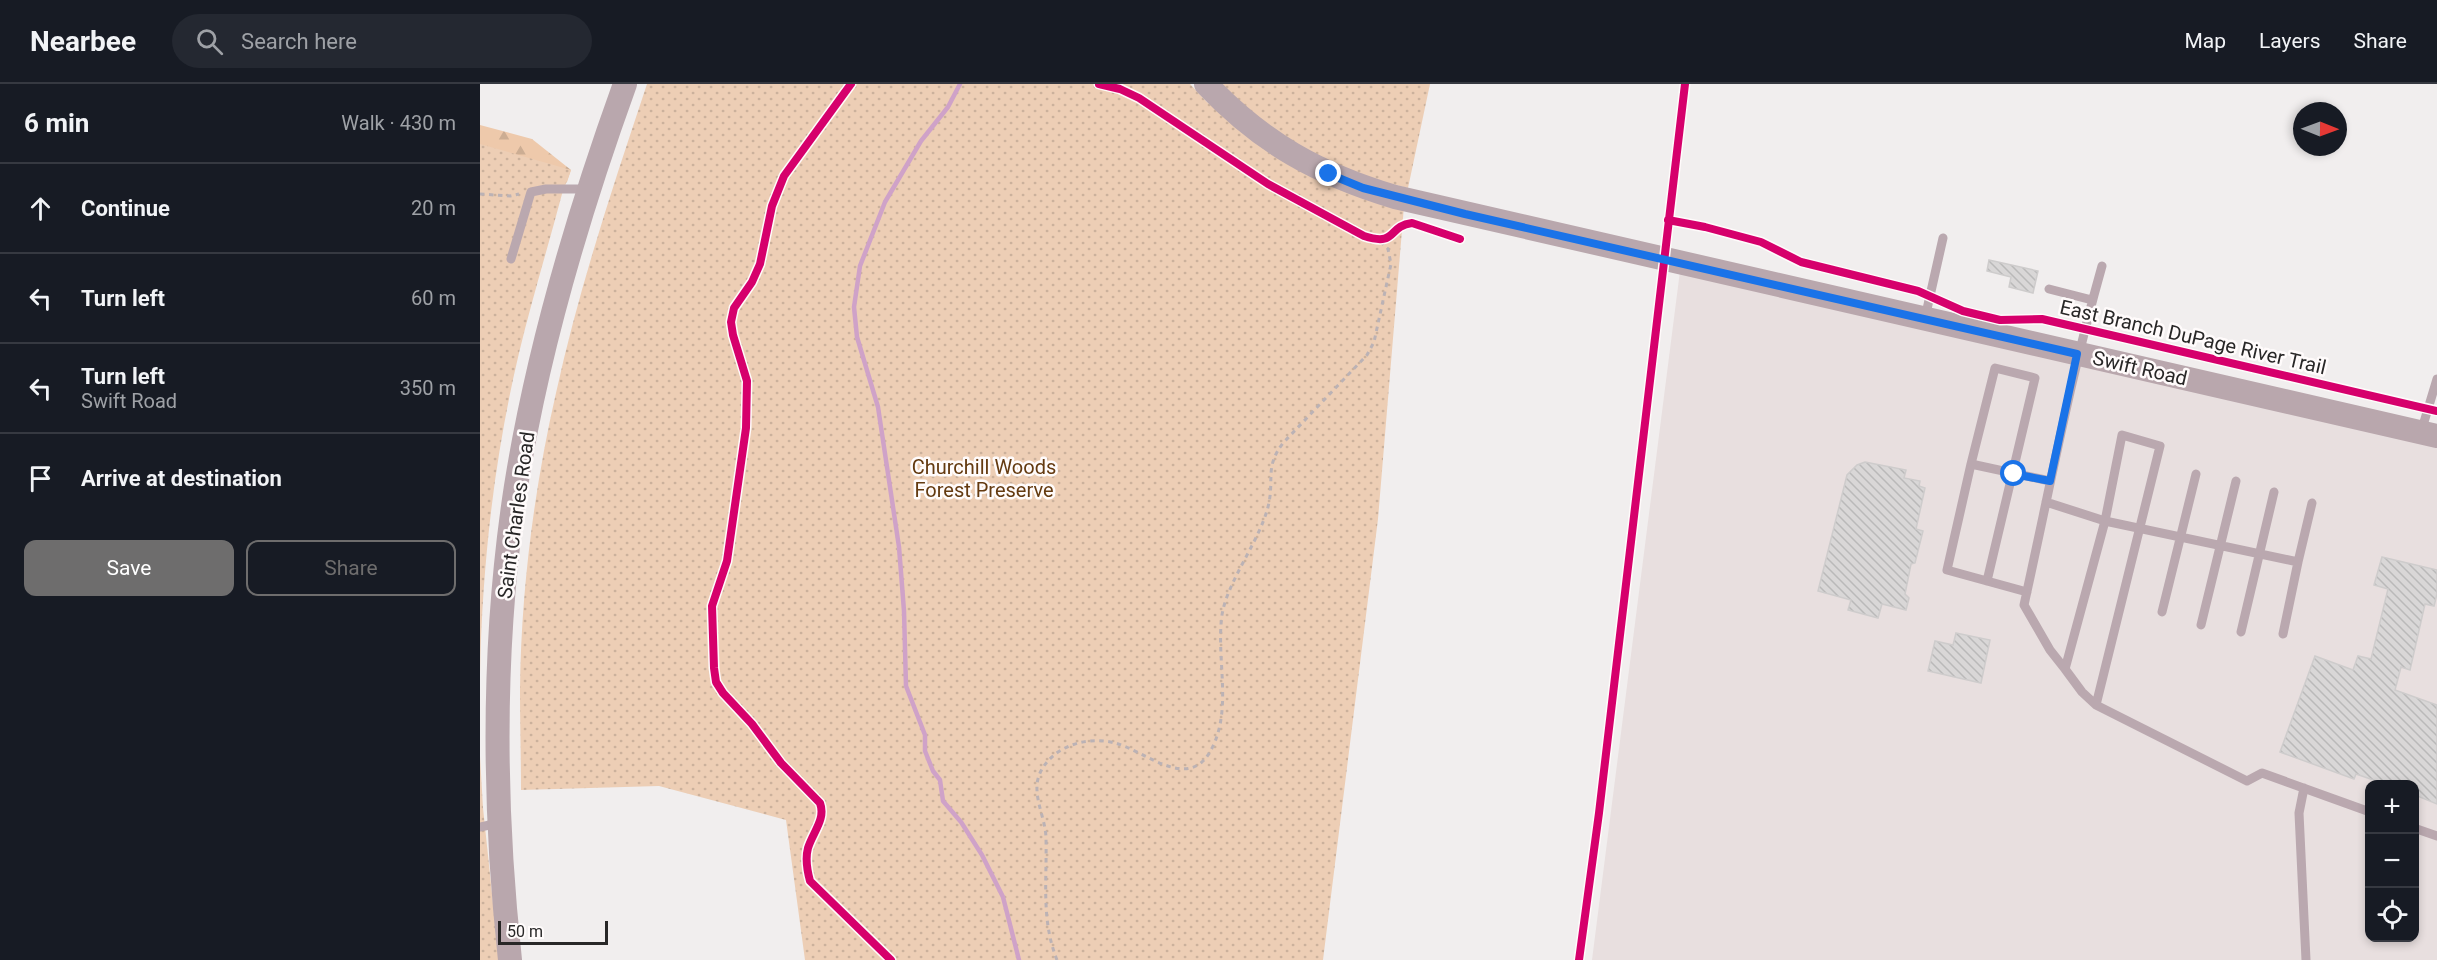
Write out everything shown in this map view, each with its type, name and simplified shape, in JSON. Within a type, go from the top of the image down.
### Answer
[{"type":"street","name":"Saint Charles Road","points":[[510,960],[490,825],[506,572],[516,487],[542,356],[589,189],[625,84]]},
{"type":"street","name":"Swift Road","points":[[1206,84],[1254,128],[1287,152],[1316,169],[1363,188],[1476,217],[2429,434]]},
{"type":"lane","points":[[511,258],[530,194],[546,189],[589,189]]},
{"type":"lane","points":[[1925,319],[1943,238]]},
{"type":"lane","points":[[2102,266],[2077,354],[2024,605],[2050,650],[2082,692],[2096,705],[2247,781],[2262,773],[2365,810]]},
{"type":"lane","points":[[2049,289],[2092,300]]},
{"type":"lane","points":[[1987,581],[2035,378],[1995,368],[1947,570],[1987,581],[2027,592]]},
{"type":"lane","points":[[2429,434],[2437,379]]},
{"type":"lane","points":[[2065,669],[2105,521],[2122,435],[2160,446],[2096,705]]},
{"type":"lane","points":[[1971,464],[2050,481]]},
{"type":"lane","points":[[2162,612],[2196,474]]},
{"type":"lane","points":[[2202,625],[2236,481]]},
{"type":"lane","points":[[2241,632],[2274,492]]},
{"type":"lane","points":[[2046,502],[2105,521],[2298,562]]},
{"type":"lane","points":[[2283,634],[2312,503]]},
{"type":"lane","points":[[2304,788],[2299,813],[2306,960]]},
{"type":"lane","points":[[2419,829],[2437,836]]},
{"type":"path","points":[[480,194],[510,196],[530,194]]},
{"type":"path","points":[[1057,960],[1047,927],[1046,838],[1037,785],[1040,772],[1045,764],[1061,750],[1078,742],[1117,743],[1170,767],[1182,770],[1190,768],[1208,756],[1214,744],[1222,694],[1222,613],[1268,507],[1272,459],[1283,442],[1357,367],[1371,348],[1391,264],[1388,249],[1380,239]]},
{"type":"shaded area","points":[[1680,271],[2437,444],[2437,960],[1592,960]]},
{"type":"green space","name":"Churchill Woods Forest Preserve","points":[[647,84],[1190,84],[1207,102],[1297,169],[1325,184],[1404,206],[1378,519],[1323,960],[805,960],[786,820],[659,786],[521,790],[520,690],[523,615],[530,540],[541,466],[575,315],[609,199]]},
{"type":"green space","points":[[1221,84],[1430,84],[1408,188],[1349,173],[1314,156],[1265,123]]},
{"type":"green space","points":[[480,125],[532,139],[571,170],[567,182],[480,223]]},
{"type":"green space","points":[[480,144],[571,170],[562,194],[510,393],[491,513],[483,594],[480,675]]},
{"type":"green space","points":[[480,756],[483,808],[499,960],[480,960]]},
{"type":"building","points":[[1989,260],[2038,271],[2033,293],[2009,287],[2011,277],[1987,271]]},
{"type":"building","points":[[1865,462],[1906,470],[1904,478],[1920,481],[1919,486],[1925,488],[1916,529],[1923,531],[1915,563],[1911,564],[1905,594],[1909,598],[1906,610],[1882,604],[1878,618],[1848,610],[1851,600],[1818,591],[1847,475],[1857,465]]},
{"type":"building","points":[[2382,557],[2437,570],[2437,594],[2434,606],[2425,604],[2410,670],[2401,667],[2395,690],[2437,705],[2437,804],[2419,797],[2419,780],[2373,780],[2356,774],[2354,779],[2280,752],[2315,656],[2353,670],[2358,656],[2371,659],[2388,589],[2374,585]]},
{"type":"building","points":[[1956,633],[1990,640],[1981,683],[1928,671],[1935,641],[1953,645]]},
{"type":"waterway","points":[[960,84],[948,107],[921,141],[885,202],[860,266],[854,307],[857,337],[878,407],[899,547],[906,686],[925,735],[925,751],[933,771],[940,780],[943,801],[961,822],[982,855],[1003,897],[1019,960]]},
{"type":"cycle path","points":[[851,84],[784,176],[772,206],[760,264],[752,282],[734,308],[731,322],[733,335],[747,381],[746,428],[727,561],[712,606],[714,668],[716,682],[723,693],[752,724],[781,763],[820,803],[820,820],[807,852],[810,881],[891,960]]},
{"type":"cycle path","points":[[1099,84],[1120,89],[1139,98],[1268,184],[1364,236],[1375,239],[1388,238],[1399,228],[1412,223],[1460,239]]},
{"type":"cycle path","points":[[1579,960],[1599,813],[1685,84]]},
{"type":"cycle path","name":"East Branch DuPage River Trail","points":[[1668,220],[1761,242],[1801,262],[1918,291],[1963,311],[2000,320],[2042,319],[2437,411]]},
{"type":"route","points":[[1329,174],[1363,188],[1465,214],[2077,354],[2050,481],[2014,474]]}]
